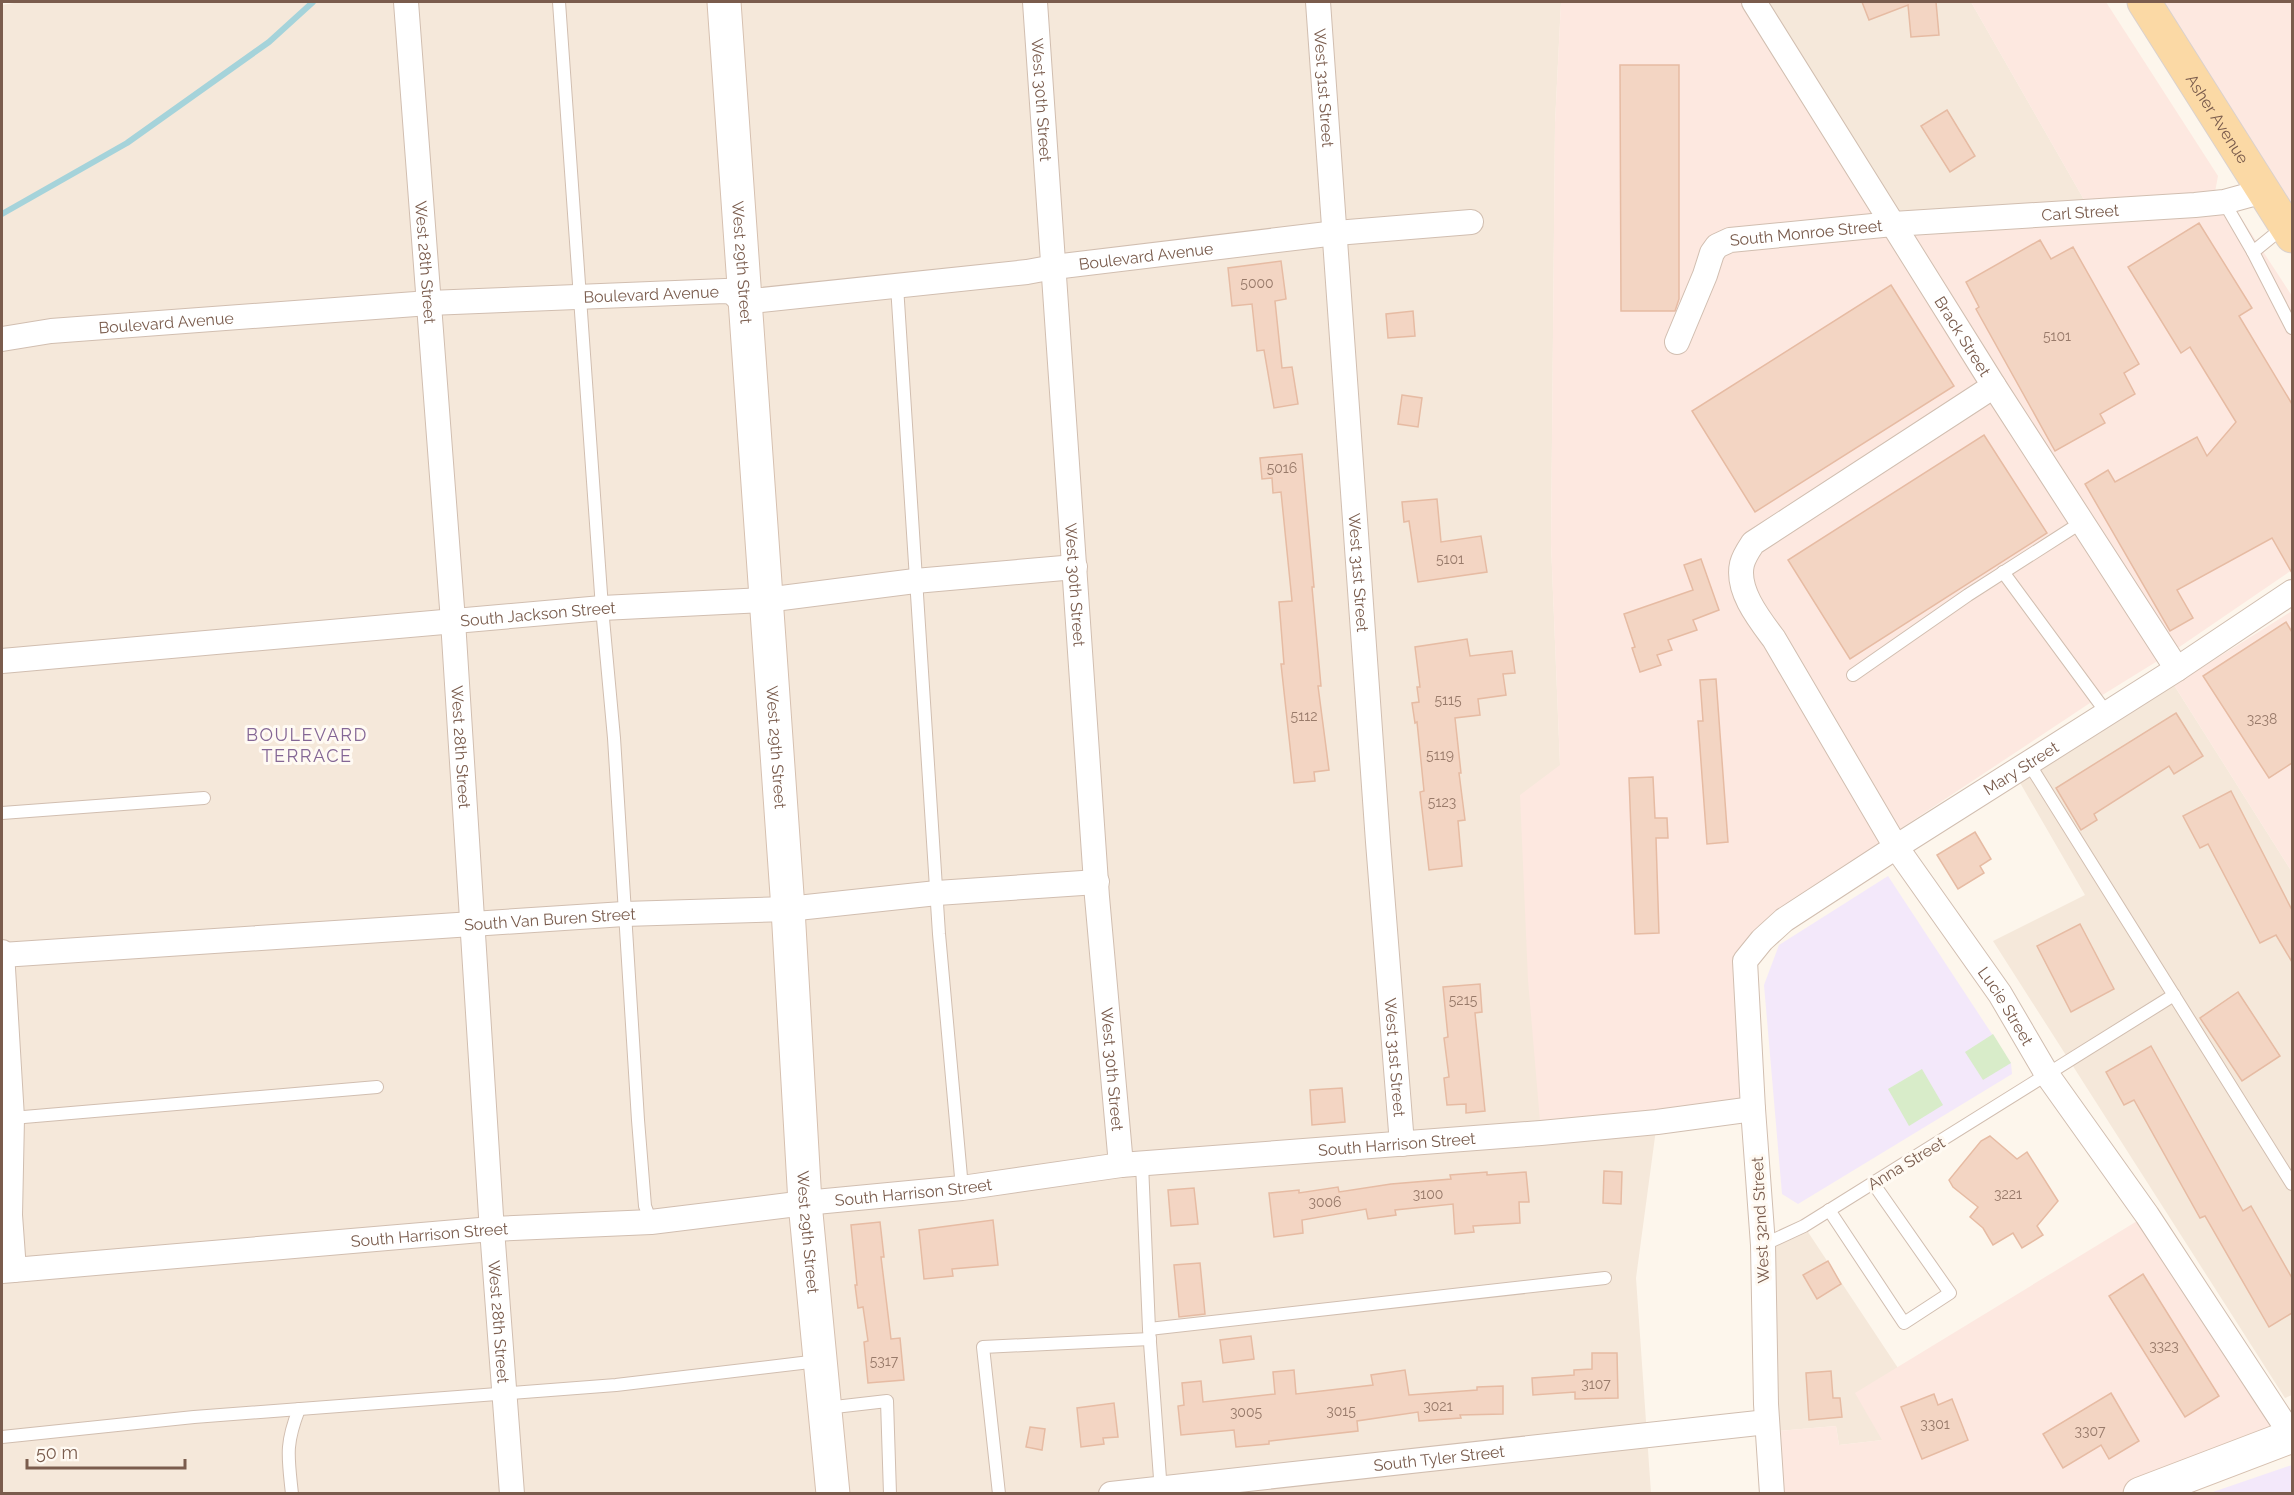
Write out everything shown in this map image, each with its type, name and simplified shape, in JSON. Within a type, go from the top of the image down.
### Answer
[{"type":"main road","name":"Asher Avenue","points":[[2144,2],[2290,228]]},
{"type":"street","name":"West 28th Street","points":[[406,2],[453,621],[471,924],[512,1494]]},
{"type":"street","name":"West 29th Street","points":[[724,2],[788,909],[805,1203],[833,1494]]},
{"type":"street","name":"West 30th Street","points":[[1035,2],[1097,882],[1132,1165]]},
{"type":"street","name":"West 31st Street","points":[[1318,2],[1378,842],[1402,1143]]},
{"type":"street","name":"Brack Street","points":[[1754,2],[1994,386],[2177,669]]},
{"type":"street","name":"Carl Street","points":[[1893,224],[2224,202],[2264,191]]},
{"type":"street","name":"Boulevard Avenue","points":[[2,339],[51,332],[429,303],[581,296],[725,291],[732,292],[745,305],[752,301],[1027,272],[1336,233],[1471,222]]},
{"type":"street","name":"South Monroe Street","points":[[1677,342],[1712,253],[1717,246],[1730,240],[1893,224]]},
{"type":"street","name":"Lucie Street","points":[[1994,386],[1753,543],[1742,566],[1741,577],[1747,596],[1896,846],[2000,994],[2048,1076],[2147,1215],[2292,1436]]},
{"type":"street","name":"South Jackson Street","points":[[2,661],[602,608],[766,600],[915,581],[1075,567]]},
{"type":"street","name":"Mary Street","points":[[1754,950],[1784,920],[1896,846],[2177,669],[2292,591]]},
{"type":"street","name":"South Van Buren Street","points":[[2,954],[624,914],[788,909],[937,893],[1097,882]]},
{"type":"street","name":"West 32nd Street","points":[[1754,950],[1746,961],[1753,1109],[1763,1245],[1767,1422],[1772,1494]]},
{"type":"street","points":[[2,954],[12,1118],[8,1271]]},
{"type":"street","name":"South Harrison Street","points":[[8,1271],[492,1229],[651,1222],[805,1203],[962,1188],[1132,1165],[1645,1123],[1753,1109]]},
{"type":"street","name":"South Tyler Street","points":[[1111,1494],[1161,1491],[1767,1422]]},
{"type":"street","points":[[2140,1494],[2292,1436]]},
{"type":"lane","points":[[559,2],[602,608],[626,903],[624,914],[645,1206],[651,1222]]},
{"type":"lane","points":[[2224,202],[2292,328]]},
{"type":"lane","points":[[2253,252],[2290,228]]},
{"type":"lane","points":[[897,286],[937,893],[962,1188]]},
{"type":"lane","points":[[1853,675],[2003,572],[2082,522]]},
{"type":"lane","points":[[2003,572],[2106,712]]},
{"type":"lane","points":[[2028,762],[2292,1184]]},
{"type":"lane","points":[[2,813],[204,798]]},
{"type":"lane","name":"Anna Street","points":[[1763,1245],[1804,1226],[2174,996]]},
{"type":"lane","points":[[12,1118],[377,1087]]},
{"type":"lane","name":"West 30th Street","points":[[1132,1165],[1149,1334],[1161,1491]]},
{"type":"lane","points":[[1829,1210],[1904,1323],[1950,1293],[1873,1183]]},
{"type":"lane","points":[[999,1494],[983,1347],[1149,1334],[1270,1317],[1605,1278]]},
{"type":"lane","points":[[2,1437],[182,1418],[531,1392],[810,1362],[821,1364]]},
{"type":"lane","points":[[826,1408],[887,1401],[890,1494]]},
{"type":"lane","points":[[292,1494],[288,1453],[289,1434],[299,1409]]},
{"type":"shaded area","points":[[20,2],[1561,2],[1555,123],[1551,544],[1560,765],[1657,1122],[1636,1278],[1651,1493],[2,1494],[2,5]]},
{"type":"shaded area","points":[[1561,2],[1754,2],[1894,224],[2238,213],[2292,296],[2292,570],[2172,652],[2096,699],[1894,833],[1754,950],[1753,1109],[1541,1133],[1528,980],[1520,795],[1560,765],[1551,544],[1555,123]]},
{"type":"shaded area","points":[[1754,2],[1971,2],[2091,212],[1893,224]]},
{"type":"shaded area","points":[[1971,2],[2106,2],[2218,176],[2215,192],[2091,212]]},
{"type":"shaded area","points":[[2144,2],[2292,2],[2292,236]]},
{"type":"shaded area","points":[[2292,611],[2292,872],[2174,685]]},
{"type":"shaded area","points":[[2174,685],[2292,872],[2292,1395],[2285,1398],[1993,941],[2085,895],[2019,781]]},
{"type":"shaded area","points":[[1888,876],[2011,1063],[2012,1074],[1798,1204],[1782,1194],[1764,985],[1779,945]]},
{"type":"shaded area","points":[[2147,1215],[2292,1436],[2142,1493],[1772,1494],[1767,1432],[1836,1426],[1839,1445],[1882,1440],[1855,1393]]},
{"type":"shaded area","points":[[1804,1226],[1898,1368],[1883,1440],[1839,1445],[1836,1426],[1767,1432],[1763,1245]]},
{"type":"shaded area","points":[[2292,1465],[2292,1493],[2210,1493]]},
{"type":"green space","points":[[1993,1034],[2011,1063],[1983,1080],[1965,1052]]},
{"type":"green space","points":[[1922,1069],[1943,1105],[1909,1126],[1888,1089]]},
{"type":"building","points":[[1862,2],[1936,2],[1939,35],[1911,37],[1908,5],[1869,20]]},
{"type":"building","points":[[1620,65],[1679,65],[1679,299],[1675,311],[1621,311]]},
{"type":"building","points":[[1947,110],[1975,156],[1950,172],[1921,126]]},
{"type":"building","points":[[2199,223],[2252,308],[2239,316],[2292,404],[2292,573],[2272,538],[2177,590],[2193,618],[2170,631],[2085,484],[2108,470],[2115,482],[2197,437],[2207,456],[2236,422],[2190,347],[2181,353],[2128,267]]},
{"type":"building","points":[[2040,240],[2051,259],[2073,247],[2139,364],[2124,373],[2135,394],[2100,414],[2105,423],[2055,451],[1976,309],[1979,307],[1966,282]]},
{"type":"building","points":[[1281,261],[1286,299],[1275,301],[1282,368],[1292,367],[1298,404],[1274,408],[1264,350],[1257,351],[1252,304],[1232,306],[1228,268]]},
{"type":"building","points":[[1891,285],[1954,386],[1755,512],[1692,411]]},
{"type":"building","points":[[1413,311],[1415,336],[1388,338],[1386,314]]},
{"type":"building","points":[[1402,395],[1422,398],[1418,427],[1398,424]]},
{"type":"building","points":[[1984,435],[2047,533],[1850,659],[1788,560]]},
{"type":"building","points":[[1302,454],[1321,686],[1318,686],[1329,770],[1314,772],[1315,781],[1294,783],[1281,664],[1284,664],[1279,602],[1292,601],[1281,492],[1273,493],[1272,478],[1262,479],[1260,458]]},
{"type":"building","points":[[1437,499],[1441,542],[1481,536],[1487,572],[1418,582],[1409,521],[1404,522],[1402,502]]},
{"type":"building","points":[[1701,559],[1719,610],[1693,620],[1697,630],[1668,640],[1672,650],[1657,655],[1661,665],[1640,672],[1632,648],[1635,647],[1624,614],[1693,590],[1684,565]]},
{"type":"building","points":[[2286,622],[2292,632],[2292,763],[2269,778],[2203,676]]},
{"type":"building","points":[[1467,639],[1470,656],[1512,651],[1515,673],[1503,674],[1506,695],[1478,699],[1480,715],[1455,718],[1465,820],[1458,821],[1462,866],[1429,870],[1420,792],[1424,791],[1417,722],[1415,723],[1412,703],[1419,702],[1417,687],[1420,687],[1415,647]]},
{"type":"building","points":[[1716,679],[1728,842],[1707,844],[1698,721],[1703,721],[1700,680]]},
{"type":"building","points":[[2176,713],[2203,756],[2174,774],[2169,766],[2094,814],[2097,820],[2081,830],[2056,788]]},
{"type":"building","points":[[1653,777],[1655,818],[1667,818],[1668,838],[1656,838],[1659,933],[1635,934],[1629,778]]},
{"type":"building","points":[[2231,791],[2292,910],[2292,962],[2276,935],[2260,943],[2208,844],[2200,848],[2183,816]]},
{"type":"building","points":[[1975,832],[1991,859],[1980,866],[1984,873],[1958,889],[1937,855]]},
{"type":"building","points":[[2080,924],[2114,989],[2071,1012],[2037,946]]},
{"type":"building","points":[[1480,984],[1482,1012],[1475,1013],[1485,1111],[1466,1113],[1466,1104],[1447,1105],[1444,1078],[1449,1077],[1444,1038],[1448,1037],[1443,987]]},
{"type":"building","points":[[2238,992],[2280,1056],[2242,1081],[2200,1018]]},
{"type":"building","points":[[2151,1046],[2243,1211],[2251,1206],[2292,1278],[2292,1313],[2269,1327],[2205,1216],[2200,1218],[2134,1100],[2124,1105],[2106,1072]]},
{"type":"building","points":[[1342,1088],[1345,1122],[1312,1125],[1310,1090]]},
{"type":"building","points":[[1990,1136],[2017,1159],[2027,1152],[2058,1201],[2037,1226],[2043,1235],[2022,1248],[2013,1233],[1993,1245],[1983,1228],[1970,1217],[1978,1207],[1953,1187],[1949,1180],[1981,1141]]},
{"type":"building","points":[[1604,1171],[1622,1172],[1621,1204],[1603,1203]]},
{"type":"building","points":[[1487,1172],[1487,1175],[1526,1172],[1529,1202],[1519,1202],[1520,1223],[1473,1226],[1474,1232],[1455,1234],[1453,1204],[1395,1210],[1396,1215],[1368,1219],[1366,1209],[1302,1220],[1303,1233],[1274,1237],[1269,1193],[1299,1190],[1299,1193],[1338,1187],[1339,1192],[1391,1184],[1451,1179],[1450,1175]]},
{"type":"building","points":[[1194,1188],[1198,1224],[1171,1226],[1168,1190]]},
{"type":"building","points":[[993,1220],[998,1265],[952,1269],[953,1276],[924,1279],[919,1230]]},
{"type":"building","points":[[880,1222],[884,1257],[881,1257],[891,1339],[900,1338],[904,1380],[868,1383],[864,1342],[868,1341],[863,1307],[858,1308],[851,1225]]},
{"type":"building","points":[[1828,1261],[1841,1284],[1817,1299],[1803,1275]]},
{"type":"building","points":[[1200,1263],[1205,1314],[1179,1317],[1174,1265]]},
{"type":"building","points":[[2143,1274],[2219,1396],[2185,1417],[2109,1296]]},
{"type":"building","points":[[1251,1336],[1254,1359],[1223,1363],[1220,1340]]},
{"type":"building","points":[[1592,1353],[1617,1353],[1618,1398],[1575,1399],[1575,1392],[1533,1395],[1532,1378],[1574,1375],[1574,1370],[1592,1369]]},
{"type":"building","points":[[1294,1370],[1296,1394],[1373,1385],[1371,1375],[1405,1370],[1409,1395],[1503,1386],[1503,1414],[1460,1415],[1461,1418],[1419,1421],[1418,1412],[1357,1421],[1358,1431],[1236,1447],[1234,1430],[1181,1435],[1178,1406],[1184,1405],[1182,1383],[1201,1381],[1203,1402],[1275,1394],[1273,1372]]},
{"type":"building","points":[[1831,1371],[1833,1398],[1840,1398],[1842,1417],[1809,1420],[1806,1373]]},
{"type":"building","points":[[2111,1393],[2139,1441],[2109,1459],[2101,1445],[2063,1468],[2043,1434]]},
{"type":"building","points":[[1934,1394],[1938,1405],[1952,1399],[1968,1440],[1922,1459],[1901,1407]]},
{"type":"building","points":[[1114,1403],[1118,1437],[1103,1438],[1104,1444],[1081,1447],[1077,1408]]},
{"type":"building","points":[[1030,1427],[1045,1429],[1042,1450],[1026,1447]]},
{"type":"waterway","points":[[2,214],[127,143],[269,42],[313,2]]},
{"type":"district","name":"BOULEVARD TERRACE","points":[[307,745]]}]
